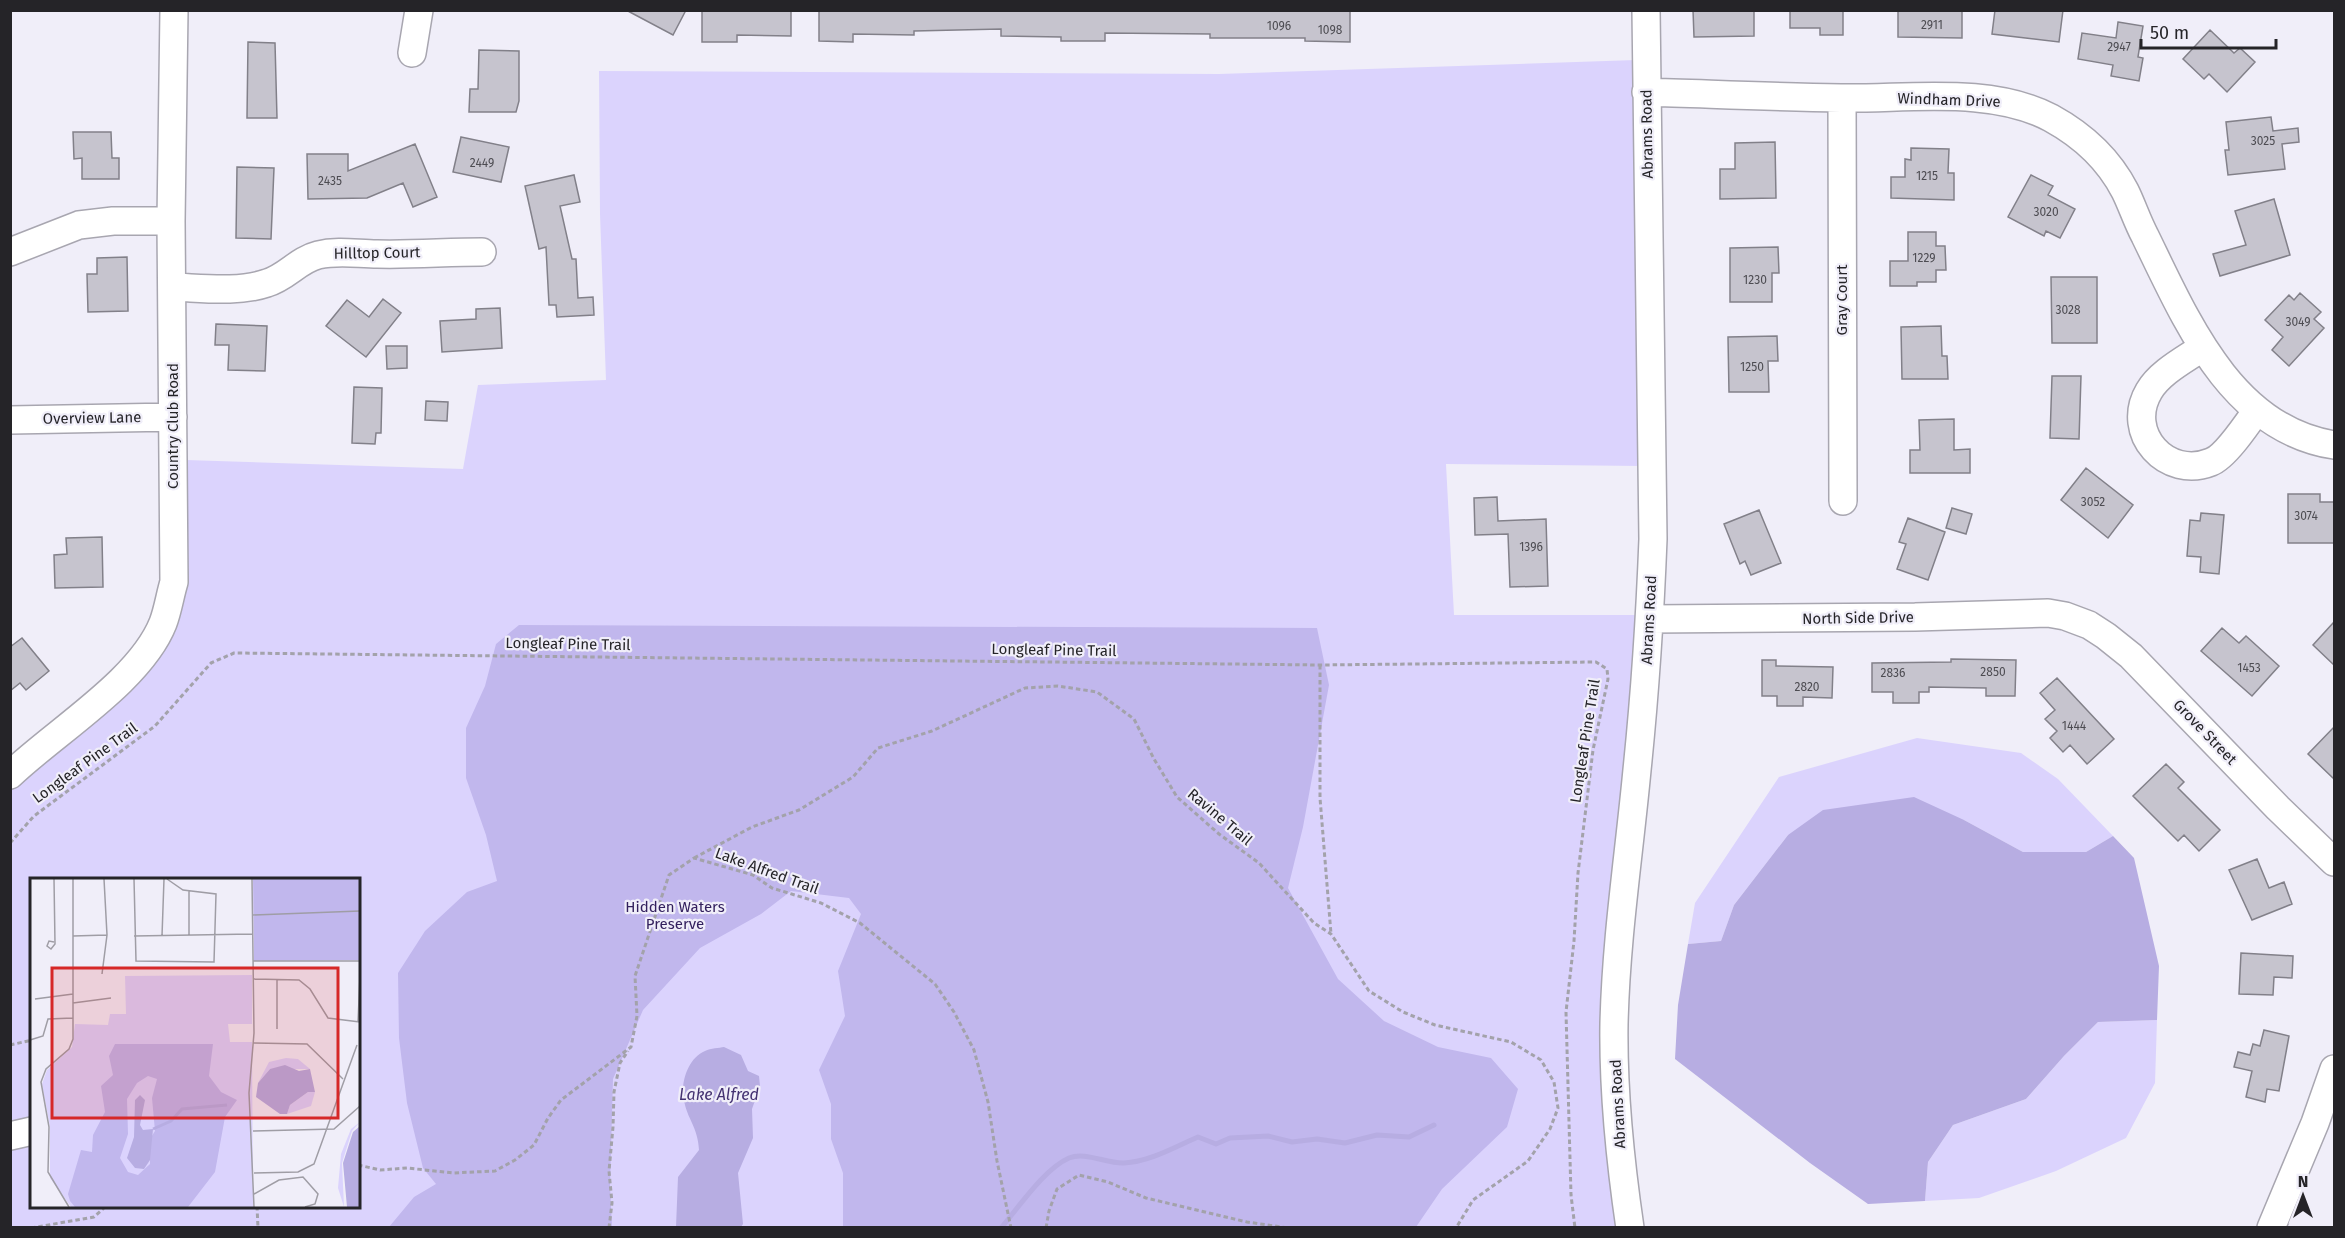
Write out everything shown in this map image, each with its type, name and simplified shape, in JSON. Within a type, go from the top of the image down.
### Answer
[{"type":"street","name":"Country Club Road","points":[[10,775],[116,686],[137,664],[152,644],[164,622],[174,582],[171,221],[174,10]]},
{"type":"street","points":[[412,53],[419,10]]},
{"type":"street","name":"Abrams Road","points":[[1630,1227],[1622,1172],[1616,1096],[1614,1025],[1618,932],[1637,771],[1650,619],[1653,539],[1646,10]]},
{"type":"street","name":"Windham Drive","points":[[1646,92],[1842,98],[1971,98],[2001,100],[2023,106],[2051,118],[2076,134],[2099,154],[2117,177],[2173,293],[2203,347],[2222,375],[2257,410],[2284,428],[2334,446]]},
{"type":"street","name":"Gray Court","points":[[1842,98],[1843,501]]},
{"type":"street","points":[[10,252],[79,225],[112,221],[171,221]]},
{"type":"street","name":"Hilltop Court","points":[[172,287],[246,288],[267,284],[285,275],[302,261],[320,254],[482,252]]},
{"type":"street","points":[[2203,347],[2169,371],[2150,389],[2143,404],[2142,418],[2144,434],[2152,449],[2181,465],[2192,466],[2213,462],[2235,440],[2257,410]]},
{"type":"street","name":"Overview Lane","points":[[10,420],[173,417]]},
{"type":"street","name":"North Side Drive","points":[[1650,619],[1915,617],[2048,613],[2065,616]]},
{"type":"street","name":"Grove Street","points":[[2065,616],[2089,625],[2131,656],[2278,808],[2334,862]]},
{"type":"street","points":[[2271,1227],[2315,1123],[2334,1069]]},
{"type":"street","points":[[10,1136],[30,1131]]},
{"type":"path","name":"Longleaf Pine Trail","points":[[10,843],[34,816],[155,726],[211,663],[234,653],[1320,665],[1596,662],[1607,669],[1608,679],[1593,750],[1578,873],[1566,1012],[1571,1195],[1575,1227]]},
{"type":"path","points":[[1320,665],[1320,798],[1331,934]]},
{"type":"path","name":"Ravine Trail","points":[[694,858],[752,827],[799,810],[853,777],[878,748],[932,731],[1024,688],[1058,686],[1097,692],[1134,719],[1154,759],[1178,797],[1219,834],[1258,864],[1314,923],[1331,934],[1369,991],[1404,1012],[1435,1025],[1512,1042],[1541,1060],[1554,1082],[1558,1108],[1550,1129],[1528,1161],[1473,1200],[1456,1227]]},
{"type":"path","name":"Lake Alfred Trail","points":[[609,1227],[612,1203],[609,1171],[614,1092],[620,1063],[631,1047],[637,1016],[635,976],[669,876],[694,858],[753,876],[772,888],[821,903],[850,918],[892,948],[935,984],[954,1012],[974,1050],[988,1102],[997,1161],[1011,1227]]},
{"type":"path","points":[[10,1045],[30,1040]]},
{"type":"path","points":[[360,1165],[380,1170],[407,1168],[453,1173],[495,1171],[515,1160],[534,1144],[561,1100],[631,1047]]},
{"type":"path","points":[[1046,1227],[1057,1190],[1080,1175],[1108,1182],[1146,1198],[1247,1222],[1287,1227]]},
{"type":"path","points":[[32,1227],[94,1217],[104,1208]]},
{"type":"path","points":[[257,1208],[258,1227]]},
{"type":"green space","name":"Hidden Waters Preserve","points":[[1636,60],[1642,466],[1446,464],[1454,615],[1641,615],[1621,797],[1617,858],[1621,1227],[11,1228],[11,788],[143,672],[186,460],[463,469],[478,385],[606,380],[600,214],[599,71],[1219,74]]},
{"type":"green space","name":"Hidden Waters Preserve","points":[[519,625],[1317,628],[1329,685],[1303,827],[1288,888],[1338,979],[1384,1021],[1438,1047],[1491,1058],[1518,1089],[1507,1127],[1442,1189],[1416,1227],[843,1227],[843,1173],[831,1139],[831,1104],[819,1070],[845,1016],[838,971],[861,914],[849,898],[791,891],[761,914],[700,948],[643,1010],[613,1079],[610,1186],[612,1227],[389,1227],[414,1197],[436,1184],[423,1168],[407,1103],[399,1038],[398,973],[425,931],[467,892],[497,881],[486,835],[466,778],[466,728],[485,686],[496,644]]},
{"type":"green space","points":[[1917,738],[2021,753],[2058,779],[2113,836],[2086,852],[2023,852],[1964,820],[1788,835],[1734,905],[1721,941],[1688,944],[1695,903],[1779,777]]},
{"type":"green space","points":[[2157,1020],[2155,1083],[2126,1138],[2056,1171],[1979,1198],[1925,1201],[1928,1162],[1953,1125],[2026,1099],[2098,1022]]},
{"type":"water","points":[[1914,797],[1964,820],[2023,852],[2086,852],[2113,836],[2134,858],[2159,966],[2157,1020],[2098,1022],[2026,1099],[1953,1125],[1928,1162],[1925,1201],[1868,1204],[1810,1163],[1675,1059],[1678,1005],[1688,944],[1721,941],[1734,905],[1788,835],[1823,810]]},
{"type":"water","name":"Lake Alfred","points":[[724,1047],[741,1055],[748,1071],[759,1076],[760,1086],[752,1109],[753,1138],[738,1173],[743,1224],[741,1227],[676,1227],[678,1177],[699,1150],[697,1135],[684,1100],[684,1079],[690,1065],[699,1054],[710,1049]]},
{"type":"building","points":[[626,10],[686,10],[673,35]]},
{"type":"building","points":[[702,10],[791,10],[791,36],[737,35],[737,42],[702,42]]},
{"type":"building","points":[[819,10],[1350,10],[1350,42],[1305,41],[1305,38],[1210,38],[1210,34],[1105,33],[1105,41],[1061,41],[1061,37],[1001,36],[1001,29],[914,31],[914,35],[853,34],[853,42],[819,41]]},
{"type":"building","points":[[1693,10],[1754,10],[1754,36],[1694,37]]},
{"type":"building","points":[[1790,10],[1843,10],[1843,35],[1820,35],[1820,28],[1790,28]]},
{"type":"building","points":[[1898,10],[1962,11],[1962,38],[1898,37]]},
{"type":"building","points":[[1995,10],[2063,10],[2059,42],[1992,34]]},
{"type":"building","points":[[2118,22],[2143,26],[2138,57],[2143,58],[2139,81],[2111,76],[2113,65],[2078,59],[2082,33],[2116,38]]},
{"type":"building","points":[[2210,30],[2234,53],[2240,48],[2255,62],[2227,92],[2209,74],[2204,79],[2183,59]]},
{"type":"building","points":[[248,42],[275,43],[277,118],[247,118]]},
{"type":"building","points":[[479,50],[519,51],[519,101],[516,112],[469,112],[470,89],[478,89]]},
{"type":"building","points":[[2271,117],[2273,131],[2298,128],[2299,142],[2282,144],[2285,169],[2228,175],[2225,150],[2229,150],[2226,122]]},
{"type":"building","points":[[73,132],[111,132],[112,158],[119,158],[119,179],[82,179],[82,158],[74,159]]},
{"type":"building","points":[[461,137],[509,147],[501,182],[453,172]]},
{"type":"building","points":[[1775,142],[1776,198],[1720,199],[1720,169],[1735,169],[1735,143]]},
{"type":"building","points":[[415,144],[437,197],[413,207],[403,183],[367,198],[308,199],[307,154],[348,154],[348,171]]},
{"type":"building","points":[[1911,148],[1949,149],[1948,173],[1954,173],[1954,200],[1891,198],[1891,177],[1905,177],[1905,159],[1911,160]]},
{"type":"building","points":[[237,167],[274,168],[271,239],[236,238]]},
{"type":"building","points":[[574,175],[580,202],[560,206],[572,259],[576,259],[578,298],[593,297],[594,315],[557,317],[556,305],[549,305],[546,247],[539,249],[525,186]]},
{"type":"building","points":[[2031,175],[2053,186],[2048,195],[2075,209],[2060,238],[2046,231],[2044,236],[2008,217]]},
{"type":"building","points":[[2274,199],[2290,255],[2220,276],[2213,254],[2246,245],[2235,211]]},
{"type":"building","points":[[1908,232],[1936,232],[1936,246],[1945,246],[1946,270],[1936,270],[1936,282],[1917,282],[1917,286],[1890,286],[1890,261],[1908,261]]},
{"type":"building","points":[[1778,247],[1779,273],[1772,273],[1772,302],[1730,302],[1730,248]]},
{"type":"building","points":[[127,257],[128,311],[88,312],[87,274],[97,274],[97,258]]},
{"type":"building","points":[[2051,277],[2097,277],[2097,343],[2052,343]]},
{"type":"building","points":[[2300,293],[2321,312],[2314,319],[2324,328],[2289,366],[2272,350],[2283,337],[2265,320],[2289,295],[2294,300]]},
{"type":"building","points":[[383,299],[401,313],[366,357],[326,326],[347,300],[369,317]]},
{"type":"building","points":[[500,308],[502,348],[442,352],[440,321],[476,319],[476,309]]},
{"type":"building","points":[[216,324],[267,326],[265,371],[228,370],[229,345],[215,345]]},
{"type":"building","points":[[1941,326],[1942,356],[1947,356],[1948,379],[1902,379],[1901,327]]},
{"type":"building","points":[[1777,336],[1778,361],[1768,361],[1769,392],[1729,392],[1728,337]]},
{"type":"building","points":[[386,346],[407,346],[407,368],[387,369]]},
{"type":"building","points":[[2052,376],[2081,376],[2079,439],[2050,438]]},
{"type":"building","points":[[354,387],[382,388],[381,433],[376,433],[375,444],[352,443]]},
{"type":"building","points":[[426,401],[448,402],[447,421],[425,420]]},
{"type":"building","points":[[1954,419],[1954,450],[1970,449],[1970,473],[1910,473],[1910,450],[1920,450],[1919,420]]},
{"type":"building","points":[[2086,468],[2133,505],[2108,538],[2061,500]]},
{"type":"building","points":[[2288,494],[2320,494],[2320,502],[2334,502],[2334,543],[2288,543]]},
{"type":"building","points":[[1497,497],[1498,521],[1546,519],[1548,586],[1510,587],[1508,534],[1475,535],[1474,498]]},
{"type":"building","points":[[1952,508],[1972,514],[1966,534],[1946,528]]},
{"type":"building","points":[[1759,510],[1781,563],[1751,575],[1745,561],[1740,564],[1724,524]]},
{"type":"building","points":[[2201,513],[2224,515],[2219,574],[2200,572],[2201,557],[2187,556],[2190,520],[2200,521]]},
{"type":"building","points":[[1908,518],[1945,532],[1928,580],[1897,569],[1906,544],[1899,542]]},
{"type":"building","points":[[102,537],[103,587],[55,588],[54,555],[67,554],[66,538]]},
{"type":"building","points":[[2334,622],[2334,665],[2313,645]]},
{"type":"building","points":[[2222,628],[2239,643],[2246,636],[2279,666],[2252,696],[2201,651]]},
{"type":"building","points":[[22,638],[49,671],[26,690],[20,683],[10,691],[10,647]]},
{"type":"building","points":[[1951,659],[2016,660],[2015,696],[1986,696],[1986,688],[1929,687],[1929,692],[1919,692],[1919,703],[1893,703],[1893,692],[1872,692],[1872,663],[1951,662]]},
{"type":"building","points":[[1762,660],[1776,660],[1776,666],[1833,667],[1832,698],[1803,697],[1803,706],[1777,706],[1777,696],[1762,696]]},
{"type":"building","points":[[2057,678],[2114,739],[2087,764],[2070,745],[2063,752],[2050,738],[2057,731],[2045,719],[2055,710],[2040,693]]},
{"type":"building","points":[[2334,727],[2334,779],[2308,754]]},
{"type":"building","points":[[2166,764],[2184,782],[2178,788],[2220,830],[2199,851],[2184,835],[2178,841],[2133,796]]},
{"type":"building","points":[[2257,859],[2269,888],[2284,882],[2292,904],[2252,920],[2229,870]]},
{"type":"building","points":[[2241,953],[2293,956],[2292,978],[2274,977],[2273,995],[2239,994]]},
{"type":"building","points":[[2264,1030],[2289,1036],[2279,1091],[2267,1089],[2265,1102],[2246,1097],[2252,1071],[2234,1067],[2238,1052],[2250,1055],[2253,1044],[2260,1046]]},
{"type":"waterway","points":[[1001,1228],[1032,1189],[1050,1171],[1075,1156],[1124,1163],[1152,1157],[1198,1137],[1216,1144],[1230,1138],[1268,1136],[1292,1142],[1317,1139],[1345,1143],[1377,1135],[1409,1137],[1434,1125]]}]
